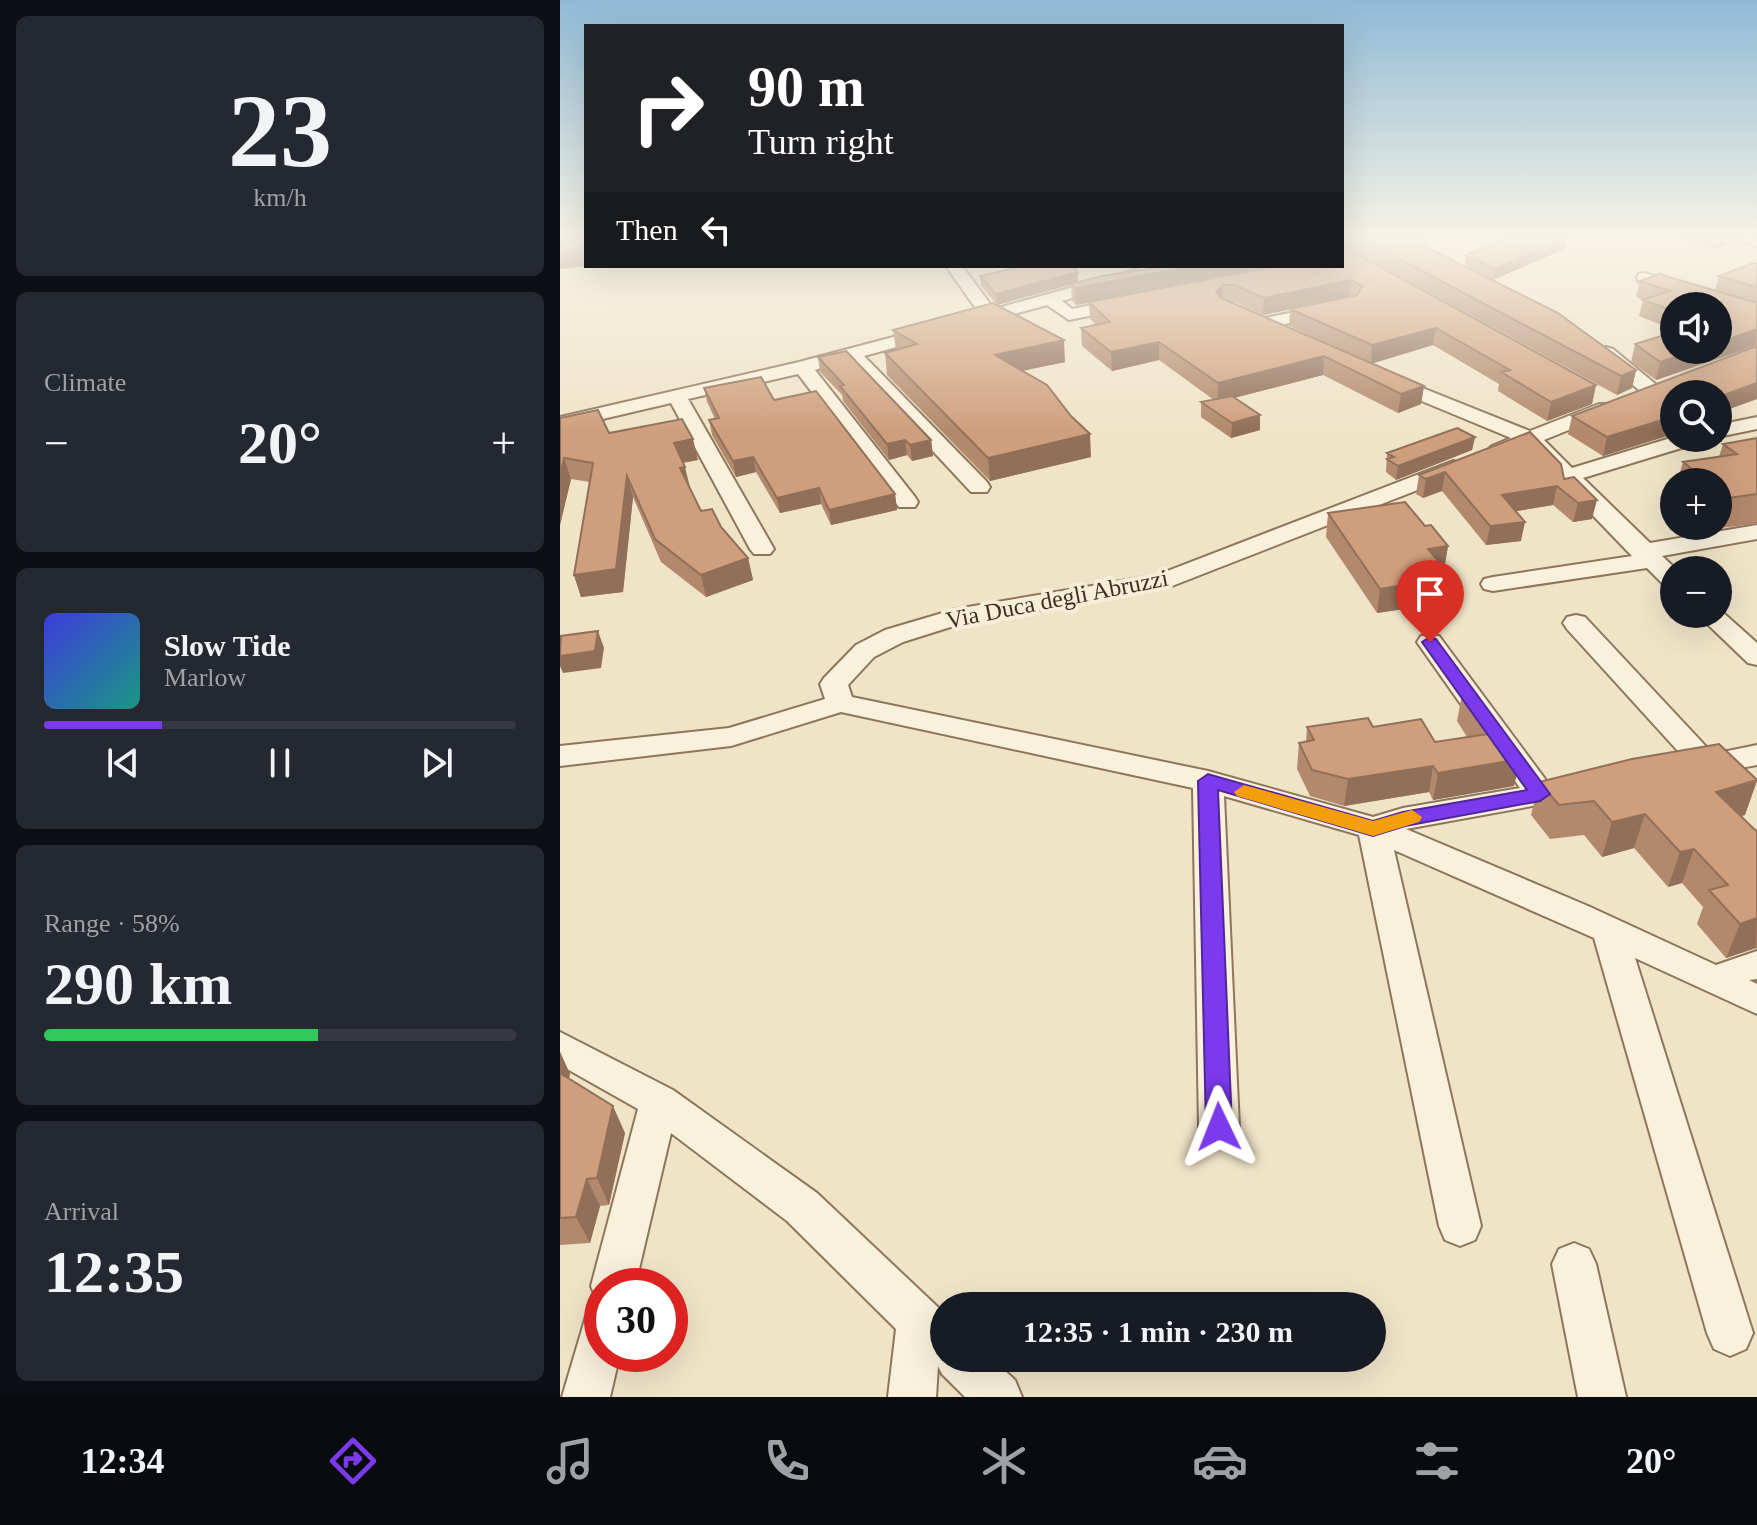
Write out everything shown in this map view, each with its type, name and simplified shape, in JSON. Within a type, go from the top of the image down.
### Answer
[{"type":"street","points":[[979,301],[990,316]]},
{"type":"street","points":[[560,423],[803,367],[1042,301]]},
{"type":"street","points":[[1053,301],[1069,315],[1136,301]]},
{"type":"street","points":[[1717,301],[1757,314]]},
{"type":"street","points":[[1261,324],[1349,305]]},
{"type":"street","points":[[1239,314],[1287,335]]},
{"type":"street","points":[[1587,340],[1612,356],[1652,391]]},
{"type":"street","points":[[852,354],[979,487]]},
{"type":"street","points":[[803,367],[907,502]]},
{"type":"street","points":[[1378,376],[1530,438],[1571,475],[1660,568]]},
{"type":"street","name":"Via Duca degli Abruzzi","points":[[840,703],[834,684],[865,651],[894,636],[956,617],[1163,581],[1660,388]]},
{"type":"street","points":[[1588,390],[1615,405]]},
{"type":"street","points":[[676,395],[762,549]]},
{"type":"street","points":[[1732,428],[1757,423]]},
{"type":"street","points":[[1571,475],[1660,448]]},
{"type":"street","points":[[1493,584],[1757,532]]},
{"type":"street","points":[[1576,623],[1706,764]]},
{"type":"street","points":[[1725,628],[1757,657]]},
{"type":"street","points":[[1430,642],[1540,794]]},
{"type":"street","points":[[560,756],[731,737],[840,703],[1208,781],[1373,828],[1609,930],[1757,1000]]},
{"type":"street","points":[[1676,770],[1757,755]]},
{"type":"street","points":[[1208,781],[1219,1127]]},
{"type":"street","points":[[1373,828],[1403,819],[1600,783]]},
{"type":"street","points":[[1373,828],[1460,1226]]},
{"type":"street","points":[[1609,930],[1730,1333]]},
{"type":"street","points":[[1719,980],[1739,969],[1757,965]]},
{"type":"street","points":[[560,1047],[659,1102],[802,1207],[930,1330]]},
{"type":"street","points":[[618,1268],[659,1102]]},
{"type":"street","points":[[1574,1264],[1602,1397]]},
{"type":"street","points":[[912,1397],[930,1338]]},
{"type":"street","points":[[586,1397],[592,1372]]},
{"type":"street","points":[[972,1372],[998,1397]]},
{"type":"building","points":[[1228,301],[1424,386],[1401,394],[1324,356],[1218,383],[1159,342],[1111,352],[1081,328],[1110,322],[1089,302]]},
{"type":"building","points":[[1327,301],[1443,301],[1596,385],[1551,402],[1501,372],[1510,370],[1436,328],[1372,345],[1290,309]]},
{"type":"building","points":[[1479,301],[1534,301],[1558,313],[1636,370],[1621,376]]},
{"type":"building","points":[[1732,301],[1757,303],[1757,329],[1732,338]]},
{"type":"building","points":[[993,303],[1064,340],[995,355],[1047,385],[1071,416],[1090,434],[988,458],[885,353],[917,344],[893,330]]},
{"type":"building","points":[[1660,336],[1660,362],[1635,344]]},
{"type":"building","points":[[1757,346],[1757,383],[1732,392],[1732,380],[1667,380],[1709,364],[1732,364],[1732,355]]},
{"type":"building","points":[[846,351],[931,440],[910,445],[905,440],[887,444],[840,386],[844,385],[818,357]]},
{"type":"building","points":[[761,377],[774,400],[816,391],[895,494],[829,510],[819,488],[777,498],[753,457],[733,461],[709,420],[719,418],[704,388]]},
{"type":"building","points":[[1660,383],[1660,421],[1607,437],[1572,416]]},
{"type":"building","points":[[1232,396],[1260,415],[1232,423],[1201,402]]},
{"type":"building","points":[[598,410],[609,433],[682,419],[693,439],[674,443],[685,467],[680,468],[701,511],[712,509],[721,527],[748,558],[701,575],[655,539],[627,476],[616,569],[574,575],[593,463],[564,458],[560,476],[560,418]]},
{"type":"building","points":[[1457,428],[1475,437],[1398,466],[1387,459],[1394,457],[1387,453]]},
{"type":"building","points":[[1530,432],[1561,464],[1564,479],[1574,477],[1597,500],[1578,503],[1557,486],[1502,495],[1525,522],[1490,526],[1445,472],[1426,479],[1419,475]]},
{"type":"building","points":[[1757,438],[1757,494],[1732,497],[1732,468],[1690,468],[1683,462],[1737,454],[1732,450],[1732,442]]},
{"type":"building","points":[[1405,502],[1425,526],[1431,525],[1448,546],[1428,549],[1444,568],[1434,570],[1442,579],[1380,589],[1328,513]]},
{"type":"building","points":[[598,631],[595,651],[560,656],[561,636]]},
{"type":"building","points":[[1472,694],[1520,759],[1438,773],[1433,766],[1348,779],[1312,770],[1299,743],[1314,740],[1307,727],[1368,718],[1373,727],[1421,719],[1435,742],[1488,734],[1462,695]]},
{"type":"building","points":[[1719,744],[1757,780],[1716,792],[1757,831],[1757,918],[1740,924],[1709,890],[1728,885],[1694,849],[1680,852],[1645,814],[1612,822],[1594,801],[1559,805],[1539,782],[1632,759]]},
{"type":"building","points":[[560,1073],[613,1106],[597,1178],[587,1179],[576,1217],[560,1218]]},
{"type":"slow traffic","points":[[1244,792],[1373,828],[1412,817]]},
{"type":"route","points":[[1219,1127],[1208,781],[1373,828],[1403,819],[1540,794],[1430,642]]}]
